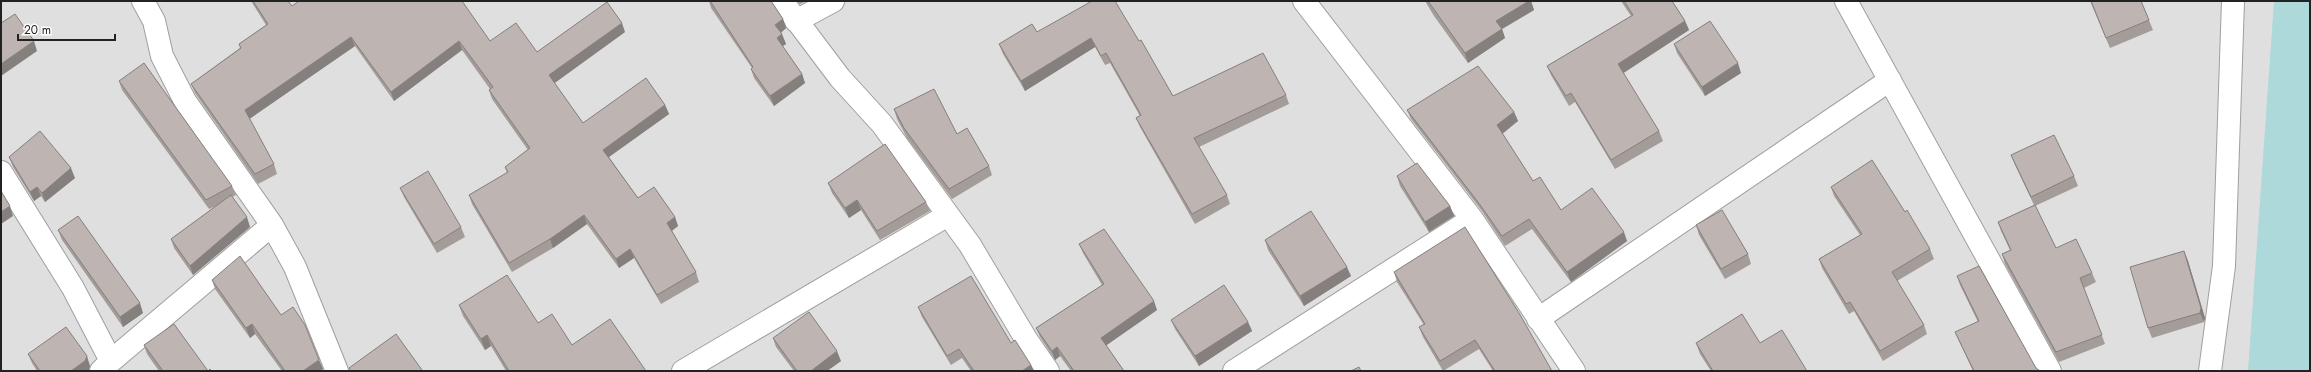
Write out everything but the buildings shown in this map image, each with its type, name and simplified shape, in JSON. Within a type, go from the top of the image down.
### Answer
[{"type":"street","points":[[143,1],[154,21],[162,56],[185,101],[272,225],[295,267],[337,371]]},
{"type":"street","points":[[782,1],[840,78],[882,124],[970,245],[1026,338],[1048,371]]},
{"type":"street","points":[[796,21],[833,1]]},
{"type":"street","points":[[1304,1],[1472,219],[1574,371]]},
{"type":"street","points":[[1846,1],[2050,371]]},
{"type":"street","points":[[2210,371],[2224,266],[2233,1]]},
{"type":"street","points":[[1538,319],[1890,80]]},
{"type":"street","points":[[2,177],[74,288],[106,366],[272,225]]},
{"type":"street","points":[[683,371],[948,215]]},
{"type":"street","points":[[1234,371],[1472,219]]},
{"type":"shaded area","points":[[1,1],[2310,1],[2310,371],[1,371]]},
{"type":"water","points":[[2274,1],[2310,1],[2310,371],[2248,371]]}]
